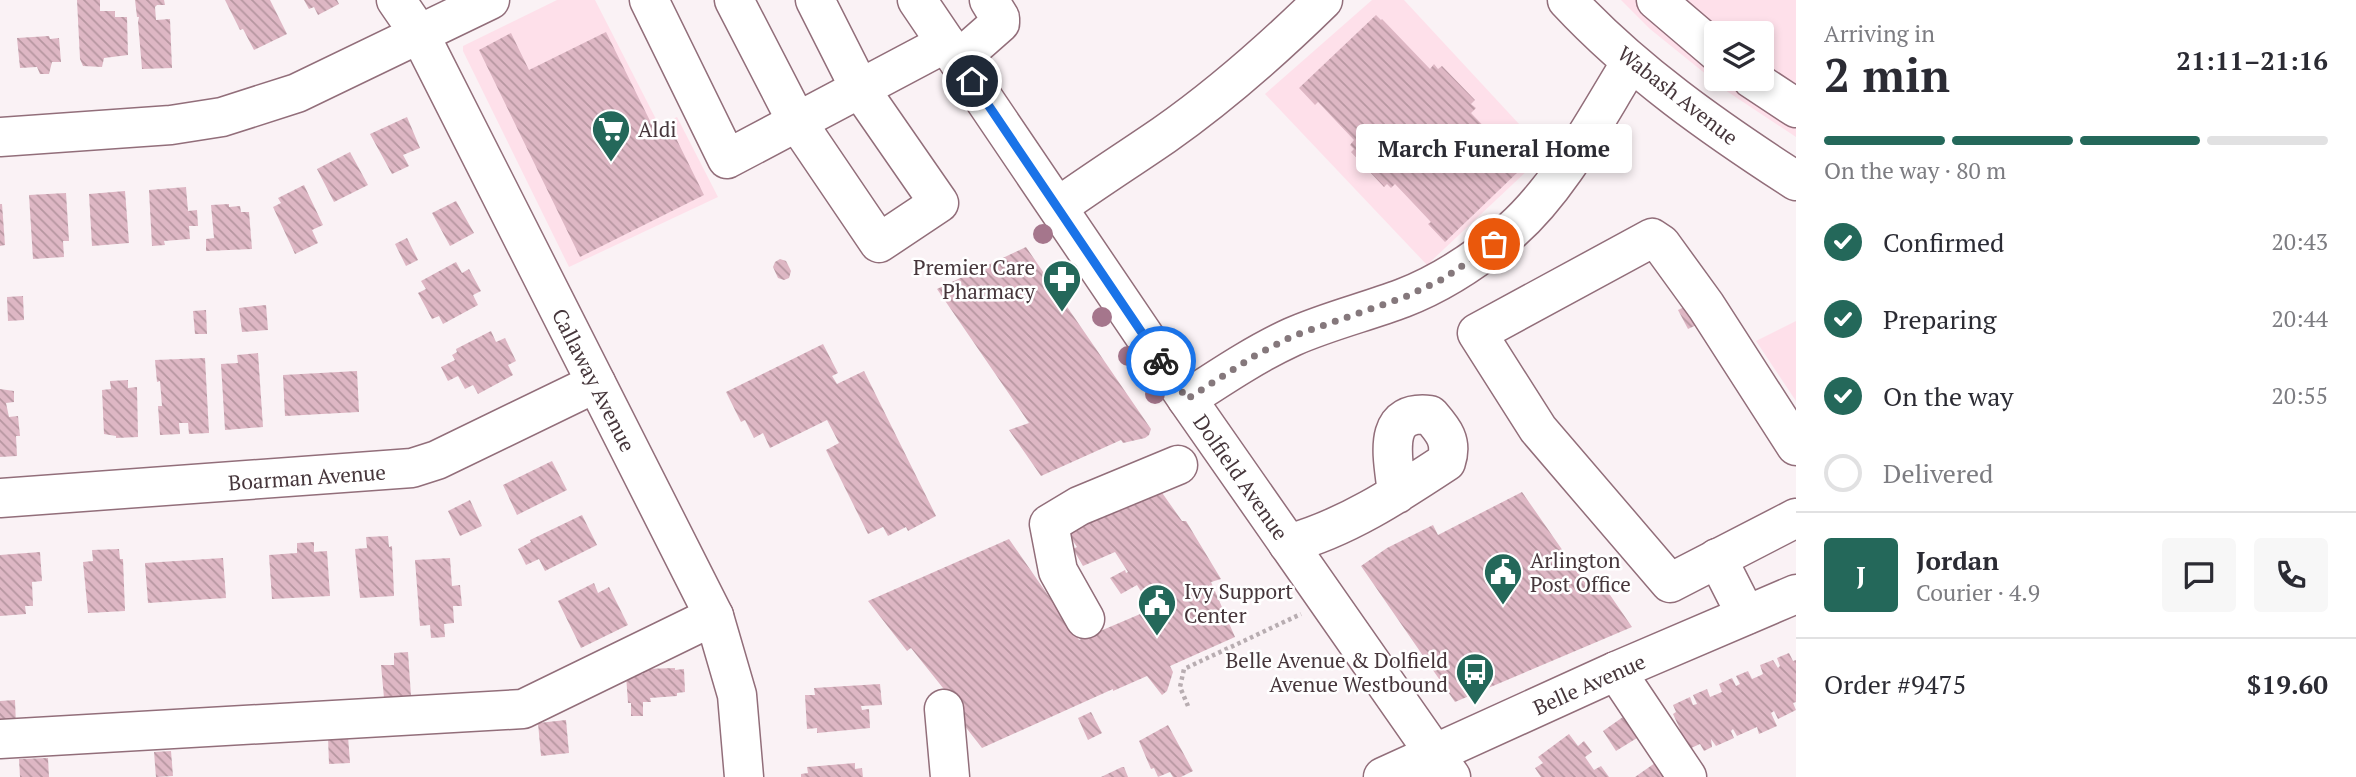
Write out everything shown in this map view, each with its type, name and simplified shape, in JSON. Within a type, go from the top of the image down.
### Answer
[{"type":"street","name":"Callaway Avenue","points":[[396,0],[420,35],[714,616],[737,695],[744,777]]},
{"type":"street","points":[[0,137],[171,125],[222,117],[297,93],[491,0]]},
{"type":"street","points":[[649,0],[727,159],[860,89],[952,51],[1000,23],[1000,18],[989,0]]},
{"type":"street","points":[[734,0],[797,122],[878,243],[939,203],[860,89],[815,0]]},
{"type":"street","name":"Dolfield Avenue","points":[[916,0],[1187,399],[1443,765]]},
{"type":"street","points":[[1058,206],[1165,134],[1218,94],[1284,38],[1322,0]]},
{"type":"street","name":"Wabash Avenue","points":[[1567,0],[1631,62],[1717,129],[1796,181]]},
{"type":"street","points":[[1656,0],[1704,41]]},
{"type":"street","points":[[1187,399],[1256,355],[1293,336],[1405,297],[1443,279],[1476,258],[1512,230],[1555,183],[1631,62]]},
{"type":"street","points":[[1770,91],[1796,108]]},
{"type":"street","points":[[1796,446],[1706,306],[1661,244],[1652,238],[1477,333],[1538,429],[1670,583],[1796,518]]},
{"type":"street","name":"Boarman Avenue","points":[[0,498],[412,468],[438,460],[596,383]]},
{"type":"street","points":[[1086,619],[1058,571],[1049,524],[1079,506],[1178,466]]},
{"type":"street","points":[[1288,544],[1317,536],[1397,494]]},
{"type":"street","points":[[1717,558],[1746,615]]},
{"type":"street","name":"Belle Avenue","points":[[1389,776],[1443,765],[1616,671],[1796,594]]},
{"type":"street","points":[[0,739],[523,709],[714,616]]},
{"type":"street","points":[[1616,671],[1687,777]]},
{"type":"street","points":[[944,709],[950,777]]},
{"type":"path","points":[[1188,706],[1180,687],[1184,669],[1302,614]]},
{"type":"shaded area","name":"Aldi","points":[[557,0],[595,0],[659,125],[677,117],[718,197],[569,267],[463,51],[463,46]]},
{"type":"shaded area","points":[[1372,0],[1404,0],[1546,153],[1427,265],[1265,94]]},
{"type":"shaded area","points":[[1621,0],[1796,0],[1796,137],[1727,91],[1774,91],[1774,21],[1704,21],[1704,73],[1650,29]]},
{"type":"shaded area","points":[[1796,321],[1796,401],[1756,341]]},
{"type":"building","points":[[77,0],[100,0],[100,11],[115,11],[115,17],[127,17],[128,55],[104,58],[102,67],[83,66],[80,59]]},
{"type":"building","points":[[135,0],[164,0],[165,5],[155,7],[156,20],[170,19],[172,68],[142,69],[139,17]]},
{"type":"building","points":[[225,0],[270,0],[287,34],[254,50]]},
{"type":"building","points":[[304,0],[337,0],[339,4],[318,15],[314,7],[309,9]]},
{"type":"building","points":[[1376,15],[1430,69],[1434,64],[1438,69],[1442,66],[1475,100],[1471,104],[1476,108],[1471,113],[1520,164],[1518,165],[1521,169],[1445,242],[1428,224],[1431,222],[1395,184],[1391,188],[1387,184],[1384,187],[1351,152],[1354,149],[1350,145],[1354,140],[1318,102],[1315,105],[1299,88]]},
{"type":"building","name":"Aldi","points":[[606,32],[655,131],[669,124],[704,195],[580,257],[479,50],[511,33],[529,70]]},
{"type":"building","points":[[49,36],[50,39],[59,38],[61,62],[52,62],[49,74],[40,74],[37,67],[20,68],[17,38]]},
{"type":"building","points":[[407,117],[420,148],[403,155],[409,166],[392,174],[370,134]]},
{"type":"building","points":[[350,152],[368,185],[334,202],[317,169]]},
{"type":"building","points":[[304,185],[323,225],[312,230],[318,243],[295,254],[273,207],[281,203],[278,198]]},
{"type":"building","points":[[186,187],[188,211],[197,210],[198,226],[189,226],[190,239],[164,241],[165,245],[152,246],[149,190]]},
{"type":"building","points":[[125,191],[129,243],[92,246],[89,194]]},
{"type":"building","points":[[66,193],[69,241],[63,241],[64,257],[33,259],[29,195]]},
{"type":"building","points":[[456,201],[474,233],[450,246],[432,213]]},
{"type":"building","points":[[0,204],[5,245],[0,246]]},
{"type":"building","points":[[229,204],[229,207],[240,206],[241,212],[249,212],[252,249],[206,251],[206,239],[214,238],[211,205]]},
{"type":"building","points":[[407,238],[418,260],[406,266],[395,244]]},
{"type":"building","points":[[1026,247],[1151,429],[1145,438],[1123,443],[1121,440],[1041,476],[1009,430],[1029,423],[937,289]]},
{"type":"building","points":[[780,259],[786,261],[791,271],[789,278],[784,280],[778,278],[773,267]]},
{"type":"building","points":[[456,262],[462,273],[469,269],[481,291],[473,295],[478,305],[443,324],[439,316],[432,319],[418,293],[426,289],[421,281]]},
{"type":"building","points":[[23,296],[24,320],[8,321],[7,297]]},
{"type":"building","points":[[1697,301],[1707,320],[1688,329],[1678,310]]},
{"type":"building","points":[[266,305],[268,330],[242,332],[239,308]]},
{"type":"building","points":[[206,310],[207,334],[195,334],[193,311]]},
{"type":"building","points":[[491,331],[496,342],[505,338],[516,361],[508,365],[513,375],[478,394],[473,385],[465,389],[458,376],[448,381],[441,367],[455,360],[452,355],[457,352],[456,349]]},
{"type":"building","points":[[823,344],[838,373],[832,376],[837,384],[864,371],[936,516],[908,531],[906,527],[888,536],[883,527],[868,534],[826,450],[839,443],[827,420],[770,448],[763,433],[754,438],[745,420],[741,422],[726,392]]},
{"type":"building","points":[[258,353],[263,427],[225,430],[221,364],[238,363],[237,355]]},
{"type":"building","points":[[205,358],[209,433],[189,434],[188,423],[179,423],[180,434],[160,435],[158,406],[162,406],[155,360]]},
{"type":"building","points":[[357,371],[359,412],[285,416],[283,375]]},
{"type":"building","points":[[128,380],[128,388],[137,387],[138,437],[116,438],[104,434],[102,390],[111,389],[110,381]]},
{"type":"building","points":[[0,389],[14,391],[14,402],[6,403],[9,417],[18,416],[20,436],[16,436],[17,456],[0,457]]},
{"type":"building","points":[[552,461],[567,490],[517,515],[503,485]]},
{"type":"building","points":[[1153,480],[1182,521],[1186,521],[1221,579],[1211,582],[1235,637],[1170,666],[1173,672],[1167,691],[1162,695],[1147,676],[982,748],[942,697],[947,693],[911,648],[907,651],[868,601],[1009,539],[1079,640],[1152,609],[1137,585],[1121,594],[1110,578],[1125,570],[1128,572],[1115,552],[1083,566],[1073,549],[1077,547],[1063,526]]},
{"type":"building","name":"Arlington Post Office","points":[[1522,492],[1586,584],[1597,576],[1632,627],[1455,702],[1361,566],[1387,548],[1433,525],[1438,535]]},
{"type":"building","points":[[470,500],[482,526],[460,536],[448,511]]},
{"type":"building","points":[[582,515],[597,545],[545,571],[539,559],[526,565],[518,549],[531,542],[530,540]]},
{"type":"building","points":[[388,536],[389,547],[392,546],[394,596],[360,598],[355,549],[367,548],[366,537]]},
{"type":"building","points":[[314,542],[314,552],[327,551],[330,596],[272,599],[269,555],[297,553],[297,543]]},
{"type":"building","points":[[119,549],[120,559],[123,559],[125,611],[88,613],[83,562],[93,561],[92,550]]},
{"type":"building","points":[[40,552],[42,581],[32,582],[33,606],[25,606],[26,614],[0,616],[0,555]]},
{"type":"building","points":[[223,558],[226,598],[148,603],[145,563]]},
{"type":"building","points":[[450,558],[452,586],[460,585],[462,606],[453,606],[454,623],[444,624],[445,637],[431,638],[430,625],[420,626],[415,560]]},
{"type":"building","points":[[594,583],[598,593],[609,587],[628,625],[581,648],[558,601]]},
{"type":"building","points":[[408,652],[411,696],[384,698],[381,665],[394,665],[394,653]]},
{"type":"building","points":[[1789,653],[1793,661],[1796,660],[1796,702],[1793,703],[1796,710],[1778,719],[1774,711],[1771,713],[1777,726],[1759,734],[1757,727],[1737,736],[1733,729],[1731,731],[1734,738],[1716,746],[1711,739],[1712,747],[1704,751],[1700,744],[1689,749],[1673,714],[1676,712],[1673,705],[1690,697],[1693,705],[1697,704],[1693,695],[1707,689],[1710,697],[1722,692],[1719,684],[1732,678],[1736,686],[1740,684],[1736,676],[1748,671],[1752,679],[1759,676],[1763,674],[1760,665],[1773,660],[1778,668],[1780,666],[1777,658]]},
{"type":"building","points":[[643,669],[684,669],[685,692],[677,693],[677,696],[650,698],[651,702],[643,702],[643,716],[631,716],[626,675],[643,674]]},
{"type":"building","points":[[880,684],[882,705],[861,706],[862,710],[869,709],[870,728],[817,733],[817,728],[807,729],[805,695],[815,695],[814,688]]},
{"type":"building","points":[[15,700],[16,726],[0,727],[0,701]]},
{"type":"building","points":[[1091,712],[1102,733],[1088,740],[1078,718]]},
{"type":"building","points":[[1623,717],[1637,738],[1616,751],[1603,731]]},
{"type":"building","points":[[566,720],[569,753],[541,756],[538,723]]},
{"type":"building","points":[[1168,725],[1193,771],[1181,777],[1173,777],[1170,772],[1158,777],[1154,768],[1151,769],[1139,741]]},
{"type":"building","points":[[1569,734],[1578,746],[1584,741],[1592,752],[1585,757],[1594,770],[1601,766],[1609,777],[1541,777],[1535,768],[1543,763],[1538,757]]},
{"type":"building","points":[[348,736],[350,763],[329,764],[328,737]]},
{"type":"building","points":[[171,751],[173,776],[156,777],[154,752]]},
{"type":"building","points":[[48,758],[49,777],[20,777],[19,759]]},
{"type":"building","points":[[855,763],[855,769],[862,768],[863,777],[801,777],[801,774],[808,773],[807,767]]},
{"type":"building","points":[[1655,763],[1665,777],[1635,777]]},
{"type":"building","points":[[1122,767],[1128,777],[1101,777]]},
{"type":"way so far","points":[[1161,361],[1187,399],[1256,355],[1293,336],[1405,297],[1443,279],[1494,244]]},
{"type":"place","name":"Aldi","points":[[611,163]]},
{"type":"place","name":"March Funeral Home","points":[[1494,244]]},
{"type":"place","name":"Premier Care Pharmacy","points":[[1062,313]]},
{"type":"place","name":"Arlington Post Office","points":[[1503,606]]},
{"type":"place","name":"Ivy Support Center","points":[[1157,637]]},
{"type":"place","name":"Belle Avenue & Dolfield Avenue Westbound","points":[[1475,706]]},
{"type":"route","points":[[972,81],[1161,361]]}]
